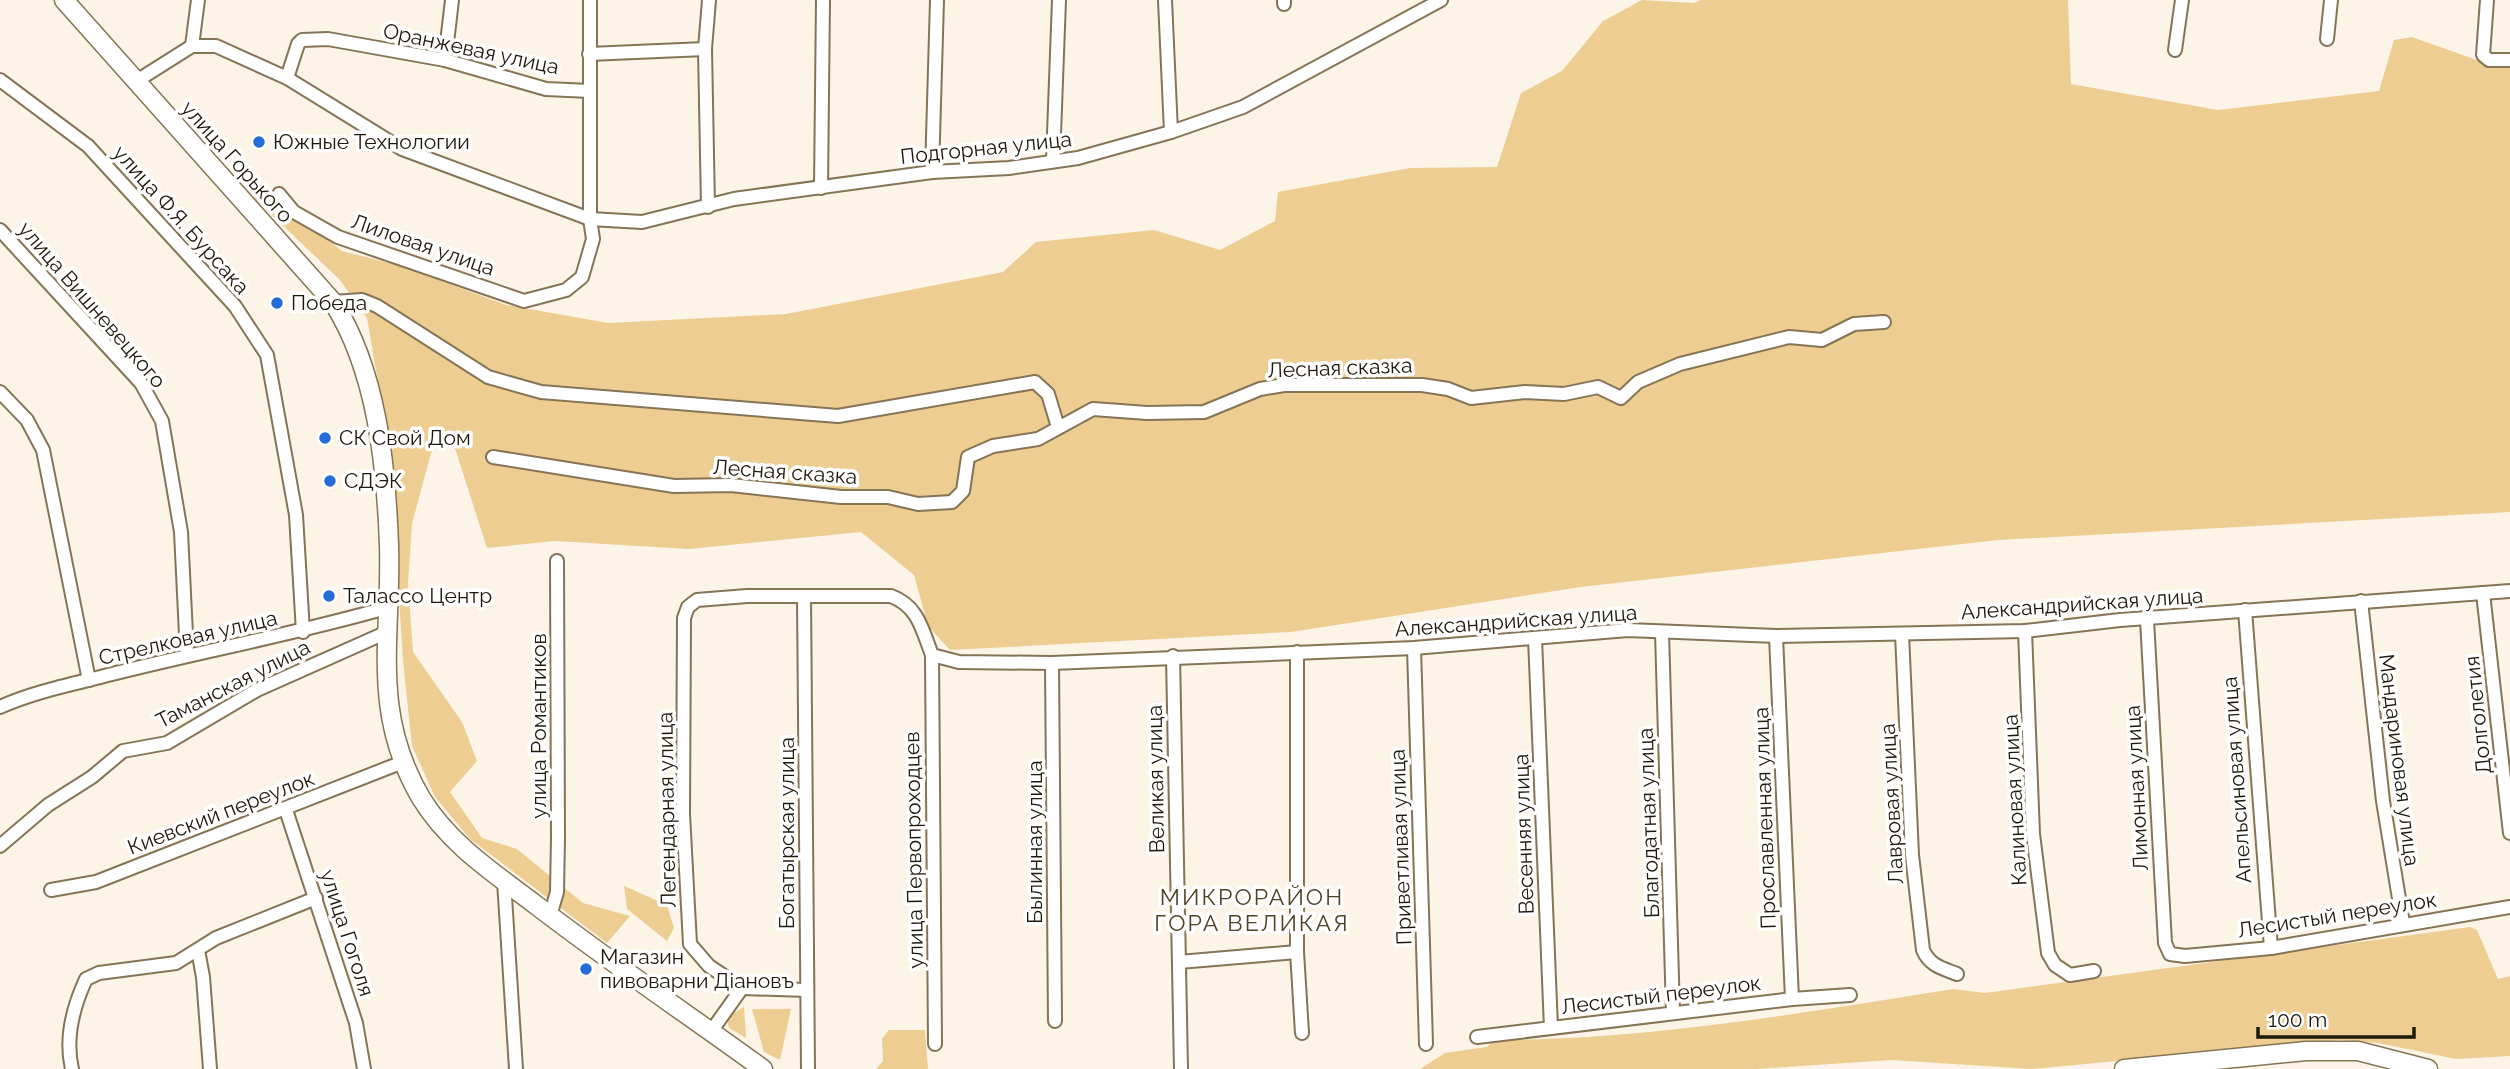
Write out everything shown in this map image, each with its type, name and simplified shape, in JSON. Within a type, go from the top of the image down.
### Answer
[{"type":"main road","name":"улица Горького","points":[[64,0],[332,302],[350,329],[376,419],[383,470],[389,547],[384,657],[390,718],[403,762],[422,799],[452,840],[550,916],[763,1069]]},
{"type":"main road","points":[[2124,1069],[2306,1051],[2358,1051],[2428,1069]]},
{"type":"street","points":[[135,82],[192,46],[198,0]]},
{"type":"street","points":[[445,60],[452,0]]},
{"type":"street","points":[[590,0],[590,219]]},
{"type":"street","points":[[708,206],[705,49],[709,0]]},
{"type":"street","points":[[821,188],[823,0]]},
{"type":"street","points":[[932,172],[937,0]]},
{"type":"street","points":[[1053,161],[1059,0]]},
{"type":"street","points":[[1165,0],[1171,132]]},
{"type":"street","name":"Подгорная улица","points":[[192,46],[216,46],[287,78],[402,149],[590,219],[642,222],[734,199],[932,172],[1009,168],[1078,158],[1171,132],[1243,107],[1441,0]]},
{"type":"street","points":[[2175,50],[2182,0]]},
{"type":"street","points":[[2328,39],[2331,0]]},
{"type":"street","points":[[2487,0],[2483,55],[2489,60],[2510,60]]},
{"type":"street","name":"Оранжевая улица","points":[[287,78],[298,44],[302,40],[328,39],[445,60],[546,89],[590,91]]},
{"type":"street","points":[[589,54],[705,49]]},
{"type":"street","name":"улица Ф.Я. Бурсака","points":[[0,80],[88,146],[235,306],[267,355],[296,515],[303,632]]},
{"type":"street","name":"Лиловая улица","points":[[279,194],[294,212],[338,237],[524,302],[566,290],[582,277],[593,239],[590,219]]},
{"type":"street","name":"улица Вишневецкого","points":[[0,230],[141,383],[162,421],[183,543],[187,655]]},
{"type":"street","points":[[332,302],[362,300],[377,306],[488,377],[541,392],[838,416],[1035,382],[1048,394],[1058,428]]},
{"type":"street","name":"Лесная сказка","points":[[493,457],[674,486],[731,485],[841,497],[888,497],[918,504],[952,502],[963,491],[968,457],[993,446],[1038,439],[1093,408],[1147,413],[1205,412],[1260,389],[1284,385],[1422,385],[1448,389],[1471,398],[1525,392],[1563,394],[1598,387],[1621,398],[1638,382],[1679,364],[1789,337],[1822,340],[1854,324],[1884,322]]},
{"type":"street","points":[[0,392],[27,421],[43,450],[89,680]]},
{"type":"street","name":"улица Романтиков","points":[[550,916],[557,892],[557,561]]},
{"type":"street","name":"Александрийская улица","points":[[932,655],[959,662],[1052,663],[1414,648],[1628,630],[1776,636],[2025,631],[2120,620],[2510,591]]},
{"type":"street","name":"Долголетия","points":[[2483,593],[2510,833]]},
{"type":"street","name":"Легендарная улица","points":[[742,988],[709,966],[690,944],[683,814],[684,618],[688,607],[697,600],[747,596],[804,597]]},
{"type":"street","points":[[804,597],[891,596],[905,601],[916,612],[932,655]]},
{"type":"street","name":"Богатырская улица","points":[[804,597],[808,1069]]},
{"type":"street","name":"Мандариновая улица","points":[[2361,601],[2383,800],[2403,923]]},
{"type":"street","name":"Стрелковая улица","points":[[0,708],[27,695],[187,655],[303,632],[386,608]]},
{"type":"street","name":"Апельсиновая улица","points":[[2245,610],[2271,948]]},
{"type":"street","name":"Лимонная улица","points":[[2147,620],[2164,929],[2170,954]]},
{"type":"street","name":"Калиновая улица","points":[[2025,631],[2033,834],[2048,953],[2055,965],[2070,975],[2094,971]]},
{"type":"street","name":"Благодатная улица","points":[[1662,632],[1673,1013]]},
{"type":"street","name":"Таманская улица","points":[[0,846],[48,805],[92,777],[123,751],[167,743],[257,690],[385,633]]},
{"type":"street","name":"Лавровая улица","points":[[1902,634],[1912,855],[1923,950],[1927,959],[1935,966],[1957,974]]},
{"type":"street","name":"Прославленная улица","points":[[1776,636],[1791,999]]},
{"type":"street","name":"Весенняя улица","points":[[1535,638],[1551,1028]]},
{"type":"street","name":"Приветливая улица","points":[[1414,648],[1426,1044]]},
{"type":"street","points":[[1297,652],[1297,952],[1302,1033]]},
{"type":"street","name":"улица Первопроходцев","points":[[932,655],[935,1044]]},
{"type":"street","name":"Великая улица","points":[[1173,656],[1181,1069]]},
{"type":"street","name":"Былинная улица","points":[[1052,663],[1055,1021]]},
{"type":"street","name":"Киевский переулок","points":[[51,890],[96,882],[286,810],[403,762]]},
{"type":"street","name":"улица Гоголя","points":[[286,810],[356,1023],[364,1069]]},
{"type":"street","points":[[504,881],[516,1069]]},
{"type":"street","points":[[72,1069],[71,1029],[75,1006],[86,979],[99,974],[176,962],[216,938],[316,898]]},
{"type":"street","name":"Лесистый переулок","points":[[2170,954],[2185,956],[2271,948],[2510,906]]},
{"type":"street","points":[[198,950],[203,977],[210,1069]]},
{"type":"street","points":[[1179,962],[1297,952]]},
{"type":"street","points":[[710,1033],[742,988],[807,990]]},
{"type":"street","name":"Лесистый переулок","points":[[1477,1037],[1791,999],[1850,995]]},
{"type":"shaded area","points":[[1642,0],[1694,3],[1701,0],[2068,0],[2071,84],[2218,110],[2379,91],[2394,40],[2412,37],[2499,68],[2510,67],[2510,512],[1998,540],[1581,587],[1291,632],[950,650],[928,626],[914,575],[861,532],[689,549],[555,541],[487,548],[452,439],[434,442],[412,524],[408,583],[413,652],[462,722],[477,761],[450,792],[482,838],[517,849],[583,903],[630,916],[607,943],[470,839],[435,797],[412,746],[403,661],[390,452],[367,318],[340,280],[253,197],[260,188],[342,251],[401,266],[506,305],[608,323],[786,314],[1003,272],[1036,242],[1154,230],[1220,250],[1275,221],[1278,192],[1410,168],[1497,167],[1521,93],[1562,71],[1603,21]]},
{"type":"shaded area","points":[[624,886],[667,905],[674,928],[667,941],[627,909]]},
{"type":"shaded area","points":[[2470,927],[2477,930],[2498,979],[2510,976],[2510,1056],[2456,1059],[2378,1043],[2339,1040],[2032,1069],[1891,1060],[1756,1069],[1420,1069],[1445,1053],[1487,1047],[1494,1040],[1610,1035],[1725,1024],[1953,989],[1985,993]]},
{"type":"shaded area","points":[[744,1007],[746,1038],[729,1028],[727,1017]]},
{"type":"shaded area","points":[[752,1009],[791,1009],[780,1060],[764,1052]]},
{"type":"shaded area","points":[[889,1030],[925,1030],[928,1069],[876,1069],[883,1061],[882,1039]]},
{"type":"place","name":"Южные Технологии","points":[[259,142]]},
{"type":"place","name":"Победа","points":[[277,303]]},
{"type":"place","name":"СК Свой Дом","points":[[325,438]]},
{"type":"place","name":"СДЭК","points":[[330,481]]},
{"type":"place","name":"Талассо Центр","points":[[329,596]]},
{"type":"place","name":"Магазин пивоварни Дiановъ","points":[[586,969]]},
{"type":"district","name":"МИКРОРАЙОН ГОРА ВЕЛИКАЯ","points":[[1252,910]]}]
